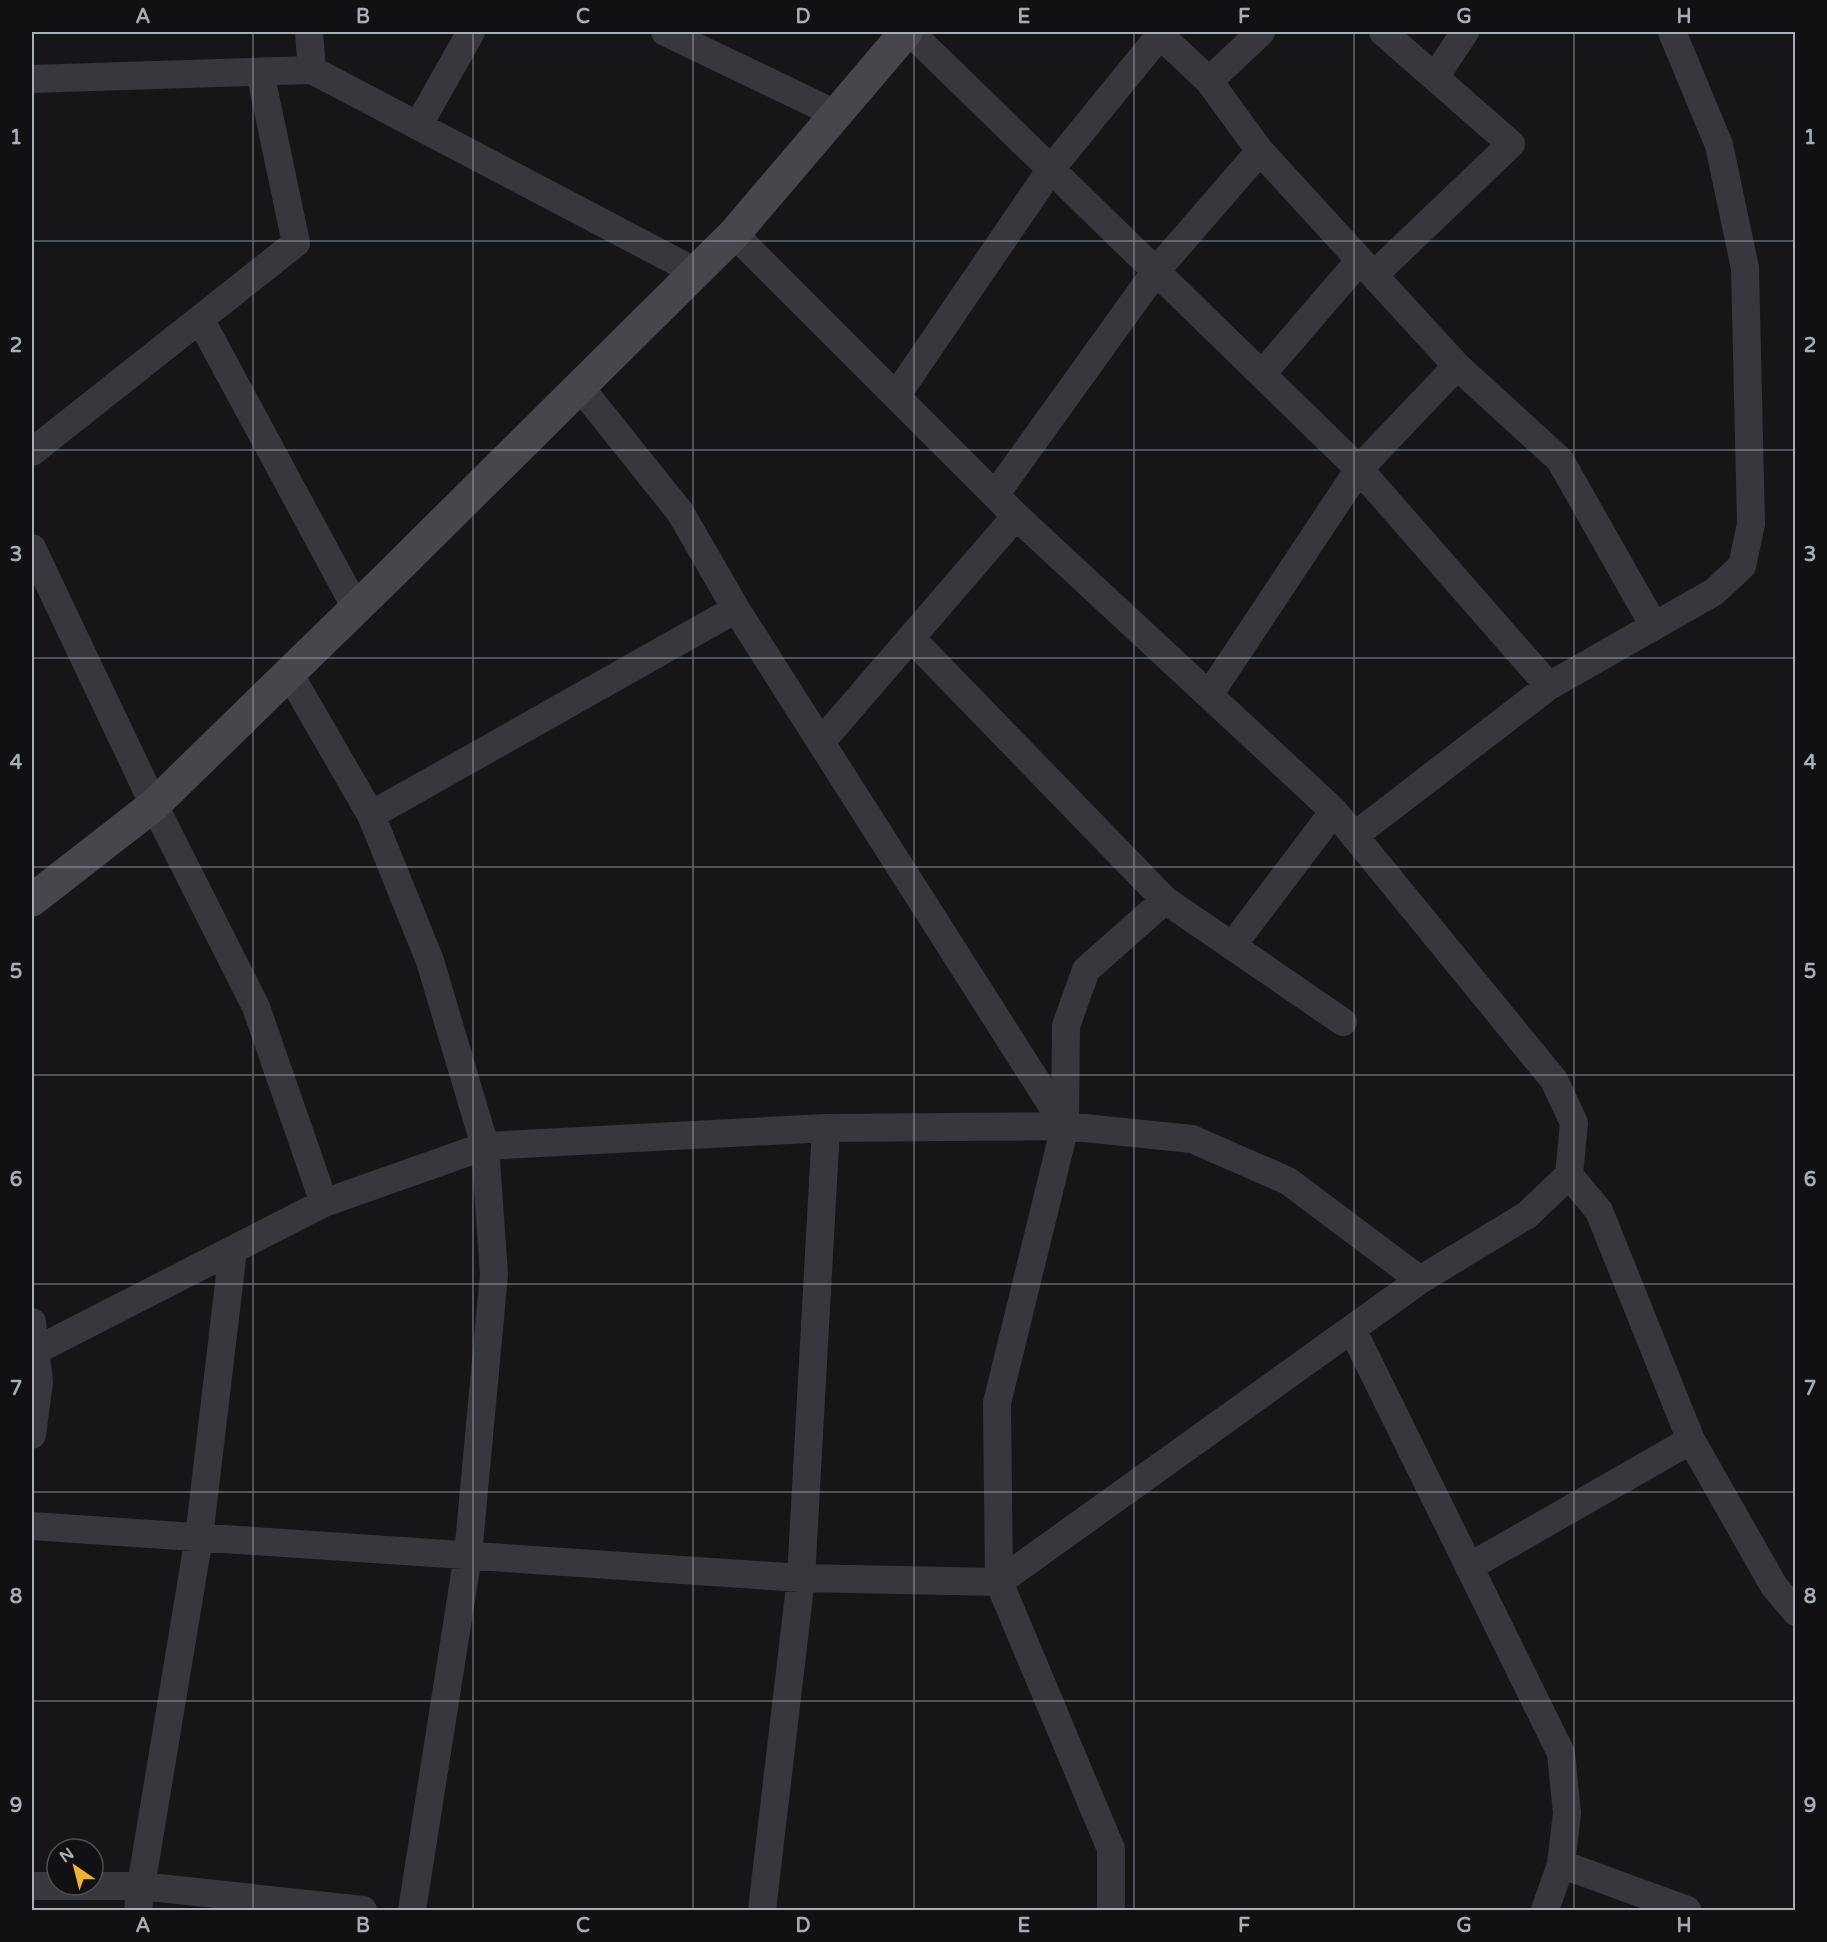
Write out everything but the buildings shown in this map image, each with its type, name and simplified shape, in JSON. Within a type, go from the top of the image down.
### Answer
[{"type":"street","points":[[309,32],[312,70]]},
{"type":"street","points":[[418,126],[471,32]]},
{"type":"street","points":[[665,32],[837,114]]},
{"type":"street","points":[[32,900],[154,805],[580,387],[734,234],[908,32],[1359,469],[1549,686]]},
{"type":"street","points":[[1209,81],[1261,32]]},
{"type":"street","points":[[1262,374],[1367,268],[1511,144],[1383,32]]},
{"type":"street","points":[[1435,77],[1465,32]]},
{"type":"street","points":[[1354,836],[1549,686],[1714,592],[1742,566],[1751,524],[1745,268],[1719,145],[1672,32]]},
{"type":"street","points":[[896,396],[1051,169],[1158,33],[1209,81],[1260,151],[1457,366],[1560,460],[1654,626]]},
{"type":"street","points":[[32,79],[312,70],[696,272]]},
{"type":"street","points":[[32,452],[296,243],[260,72]]},
{"type":"street","points":[[995,495],[1156,272],[1260,151]]},
{"type":"street","points":[[32,1526],[801,1578],[999,1582],[1420,1280],[1527,1215],[1569,1175],[1574,1123],[1554,1080],[1334,811],[1016,516],[734,234]]},
{"type":"street","points":[[200,319],[356,608]]},
{"type":"street","points":[[1209,695],[1359,469],[1457,366]]},
{"type":"street","points":[[580,387],[680,512],[736,609],[1065,1126]]},
{"type":"street","points":[[821,742],[1016,516]]},
{"type":"street","points":[[32,548],[154,805],[256,1007],[324,1203]]},
{"type":"street","points":[[371,814],[736,609]]},
{"type":"street","points":[[911,638],[1165,900],[1343,1022]]},
{"type":"street","points":[[289,673],[371,814],[430,961],[485,1146],[494,1274],[468,1555],[412,1911]]},
{"type":"street","points":[[1232,946],[1334,811]]},
{"type":"street","points":[[1111,1911],[1111,1849],[999,1582],[997,1403],[1065,1126],[1066,1026],[1086,970],[1165,900]]},
{"type":"street","points":[[35,1351],[324,1203],[485,1146],[826,1128],[1065,1126],[1192,1139],[1288,1182],[1420,1280]]},
{"type":"street","points":[[762,1911],[801,1578],[826,1128]]},
{"type":"street","points":[[1569,1175],[1599,1211],[1691,1440],[1774,1586],[1796,1612]]},
{"type":"street","points":[[139,1898],[199,1537],[232,1250]]},
{"type":"street","points":[[32,1322],[39,1382],[32,1435]]},
{"type":"street","points":[[1352,1329],[1561,1753],[1567,1813],[1561,1864],[1545,1911]]},
{"type":"street","points":[[1469,1567],[1691,1440]]},
{"type":"street","points":[[1561,1864],[1688,1911]]},
{"type":"street","points":[[32,1886],[139,1898],[363,1911]]}]
